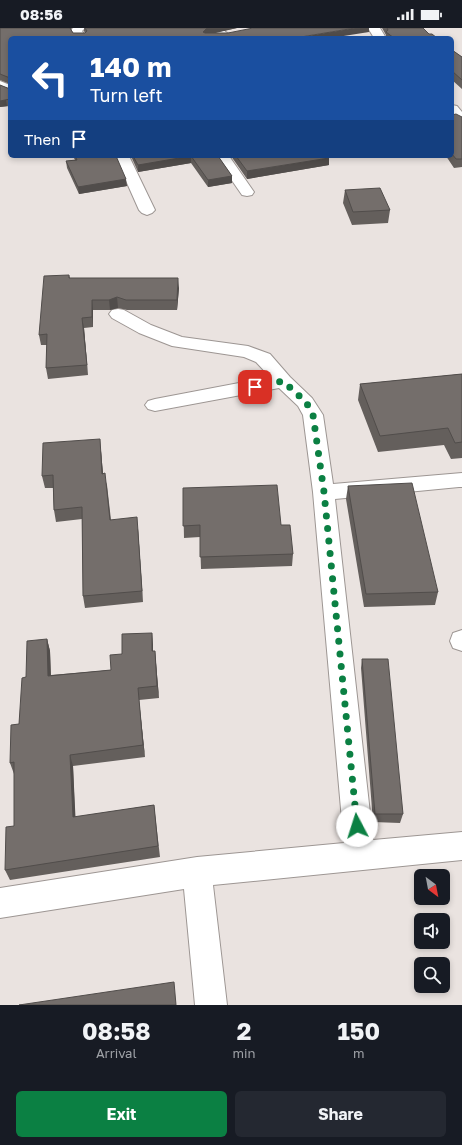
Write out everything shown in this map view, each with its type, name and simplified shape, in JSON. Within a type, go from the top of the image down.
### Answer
[{"type":"street","points":[[79,28],[76,31],[79,36]]},
{"type":"street","points":[[212,28],[228,34],[220,36]]},
{"type":"street","points":[[454,111],[462,120]]},
{"type":"street","points":[[123,158],[147,210]]},
{"type":"street","points":[[223,158],[247,192]]},
{"type":"street","points":[[118,314],[145,329],[178,342],[248,352],[262,358],[283,381],[306,402],[313,415],[324,492],[360,856]]},
{"type":"street","points":[[155,405],[283,381]]},
{"type":"street","points":[[324,492],[459,480]]},
{"type":"street","points":[[0,903],[197,872],[462,846]]},
{"type":"street","points":[[197,872],[211,1005]]},
{"type":"building","points":[[0,28],[70,28],[73,33],[85,33],[87,31],[85,28],[207,28],[203,32],[228,33],[253,28],[355,28],[307,36],[8,36],[8,77],[0,74]]},
{"type":"building","points":[[387,28],[423,28],[429,34],[434,36],[391,36],[386,32],[388,30]]},
{"type":"building","points":[[454,51],[462,57],[462,80],[454,73]]},
{"type":"building","points":[[0,85],[8,88],[8,99],[0,101]]},
{"type":"building","points":[[454,114],[462,117],[462,159],[456,159],[454,156]]},
{"type":"building","points":[[76,158],[117,158],[126,179],[78,187],[66,161],[77,160]]},
{"type":"building","points":[[134,158],[179,158],[138,165]]},
{"type":"building","points":[[192,158],[219,158],[232,176],[208,180]]},
{"type":"building","points":[[237,158],[329,158],[247,171]]},
{"type":"building","points":[[380,188],[390,210],[353,212],[345,190]]},
{"type":"building","points":[[69,275],[69,278],[178,278],[177,300],[126,300],[117,297],[109,300],[92,300],[92,317],[82,318],[87,365],[46,368],[47,334],[39,335],[44,276]]},
{"type":"building","points":[[462,374],[462,442],[455,443],[448,428],[380,436],[360,384]]},
{"type":"building","points":[[100,439],[102,474],[105,473],[110,520],[137,517],[142,591],[83,596],[82,507],[54,510],[53,475],[42,476],[43,443]]},
{"type":"building","points":[[412,483],[438,592],[366,594],[348,486]]},
{"type":"building","points":[[277,485],[281,525],[290,525],[293,554],[200,557],[200,525],[183,526],[183,488]]},
{"type":"building","points":[[152,633],[152,651],[155,651],[157,686],[138,688],[143,745],[70,755],[73,817],[154,805],[158,846],[5,870],[6,827],[14,826],[14,762],[10,763],[11,725],[19,724],[22,678],[26,677],[27,641],[47,639],[48,676],[111,670],[110,655],[122,654],[122,634]]},
{"type":"building","points":[[362,659],[388,659],[403,814],[375,814]]},
{"type":"building","points":[[174,982],[176,1005],[19,1005]]},
{"type":"route","points":[[255,387],[283,381],[306,402],[313,415],[324,492],[342,660],[357,826]]}]
